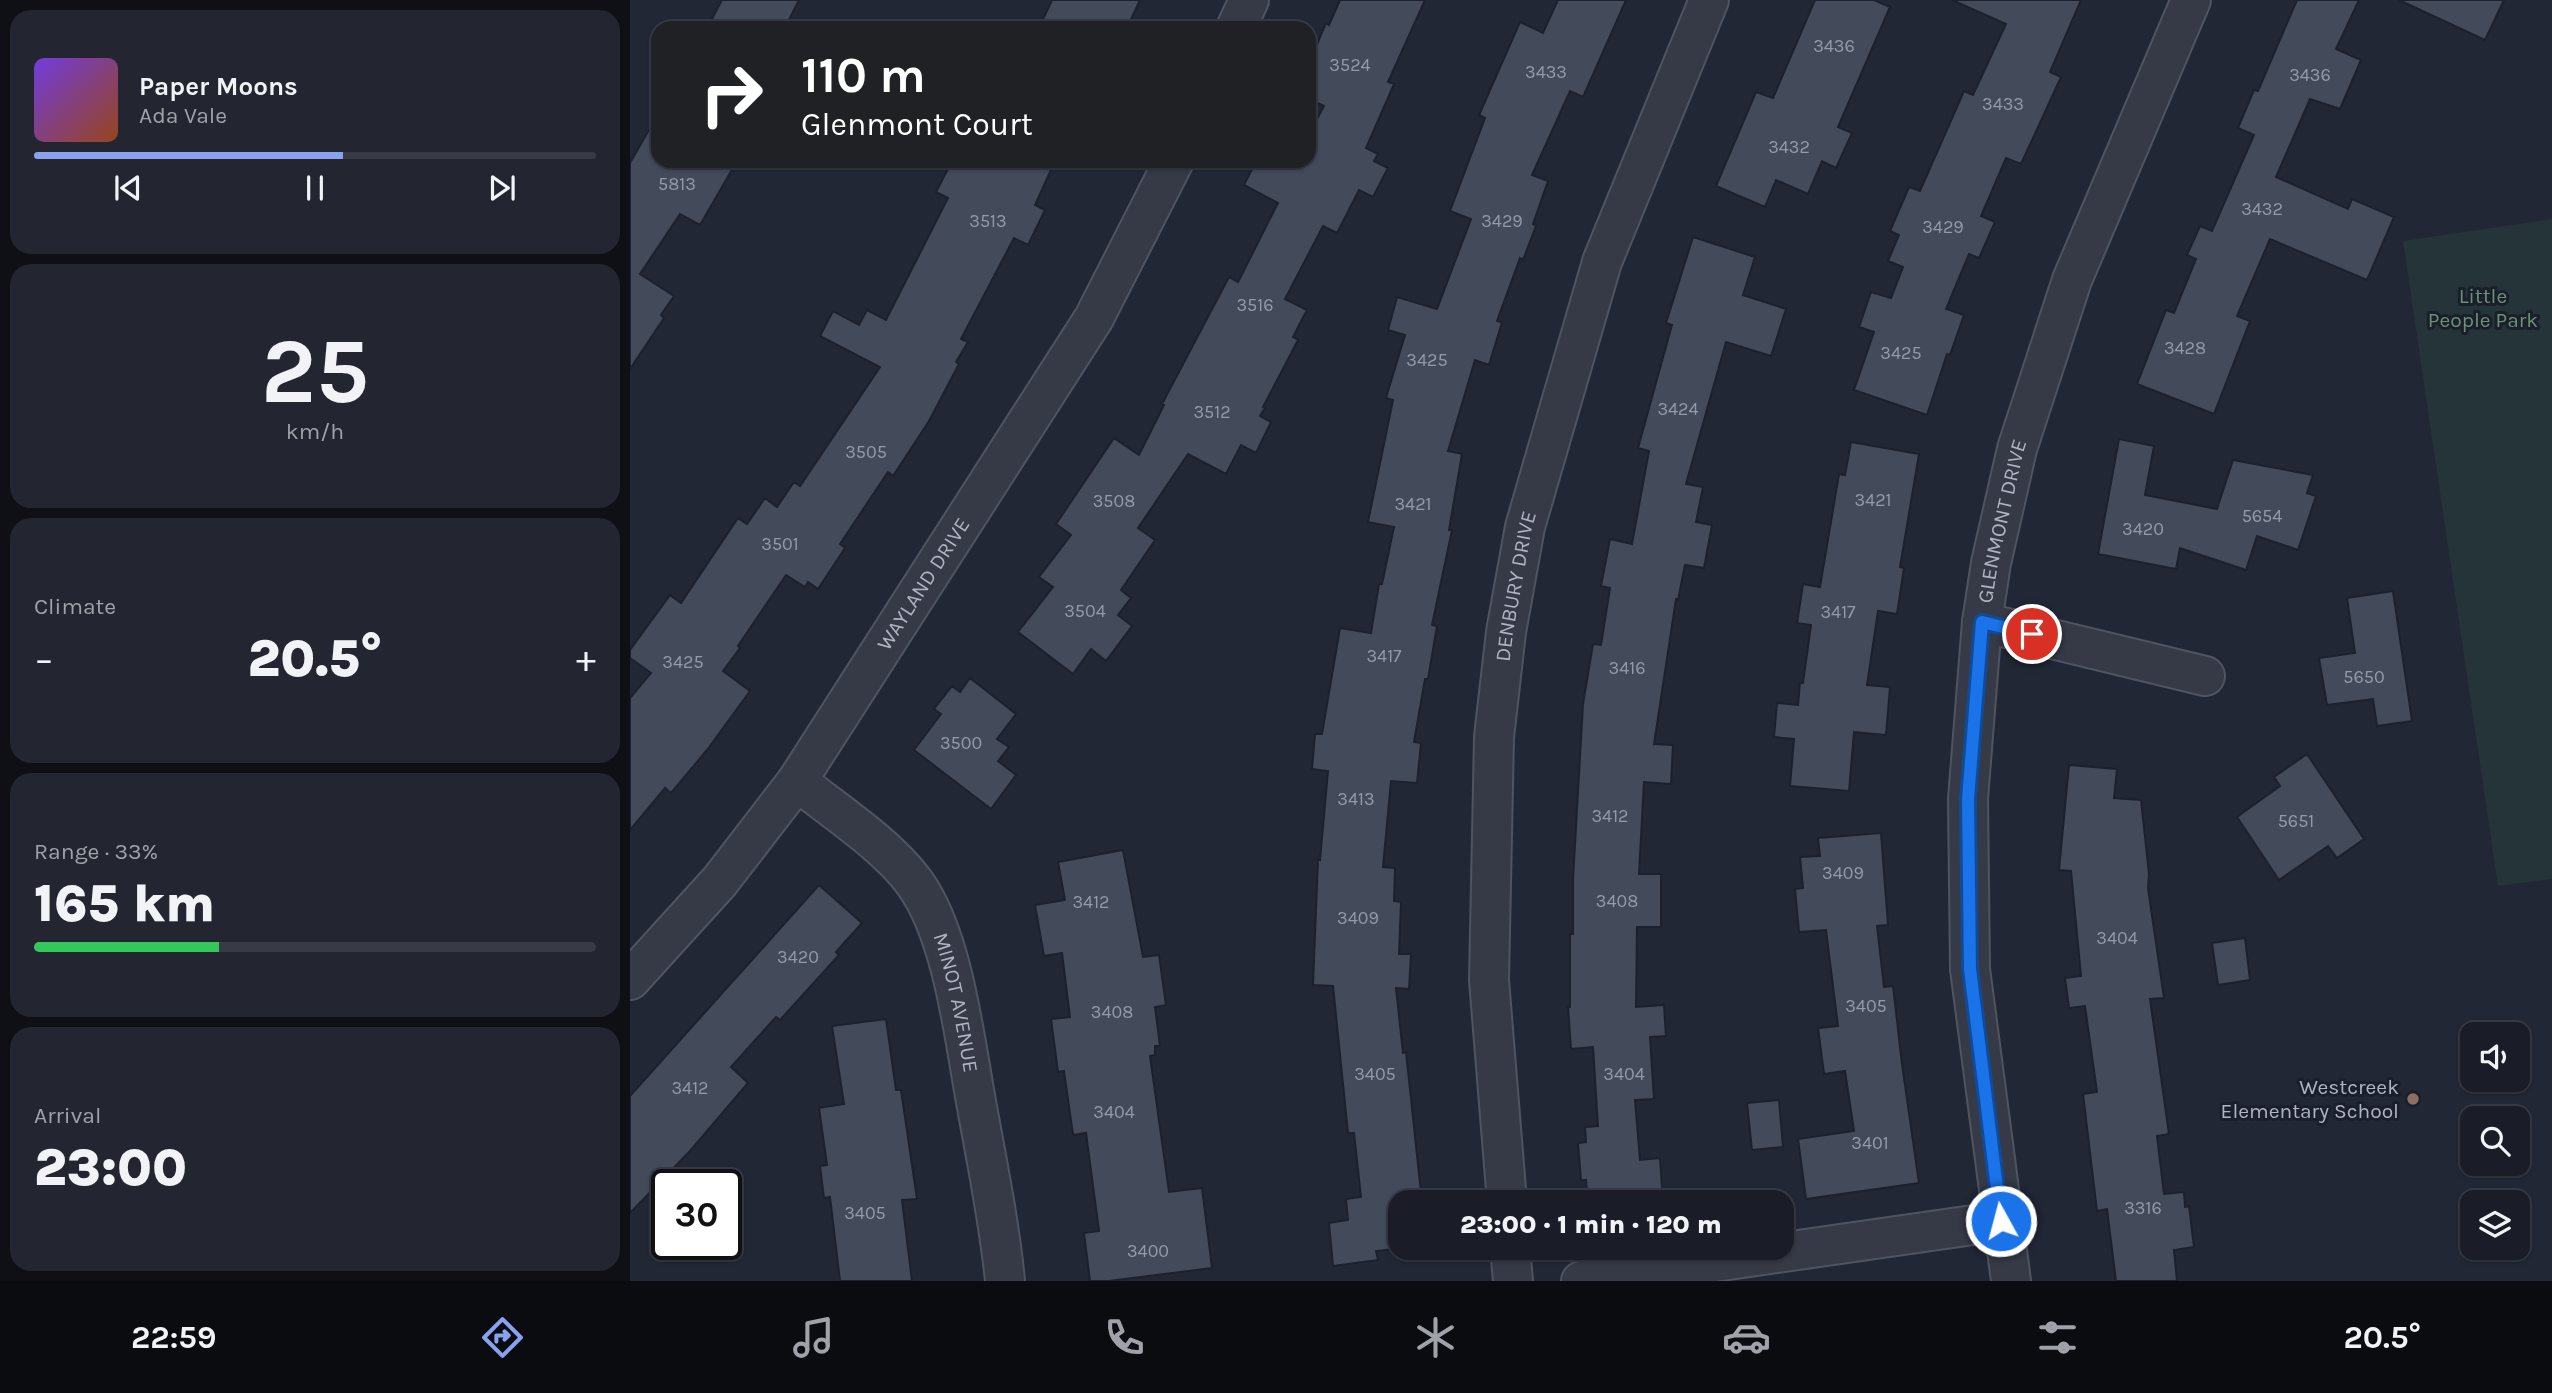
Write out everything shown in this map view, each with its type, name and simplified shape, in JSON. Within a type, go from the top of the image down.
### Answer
[{"type":"street","points":[[1239,21],[1249,0]]},
{"type":"street","name":"DENBURY DRIVE","points":[[1506,1190],[1489,980],[1494,737],[1506,632],[1525,527],[1602,262],[1709,0]]},
{"type":"street","name":"GLENMONT DRIVE","points":[[2011,1281],[1970,969],[1968,799],[1982,622],[1991,563],[2017,450],[2072,280],[2191,0]]},
{"type":"street","name":"WAYLAND DRIVE","points":[[630,980],[720,881],[797,781],[1094,318],[1170,168]]},
{"type":"street","points":[[1982,622],[2205,676]]},
{"type":"street","name":"MINOT AVENUE","points":[[797,781],[881,847],[915,882],[936,924],[957,993],[1001,1238],[1005,1281]]},
{"type":"street","points":[[1581,1281],[2001,1221]]},
{"type":"street","points":[[1511,1260],[1513,1281]]},
{"type":"green space","name":"Little People Park","points":[[2552,219],[2552,879],[2498,886],[2403,241]]},
{"type":"building","points":[[722,0],[799,0],[788,21],[711,21]]},
{"type":"building","points":[[1052,0],[1140,0],[1130,21],[1042,21]]},
{"type":"building","points":[[1340,0],[1425,0],[1388,82],[1394,84],[1366,148],[1378,154],[1374,161],[1388,168],[1373,197],[1359,190],[1337,233],[1323,226],[1285,299],[1307,310],[1293,337],[1298,340],[1263,407],[1265,408],[1260,416],[1271,422],[1256,453],[1241,445],[1226,474],[1188,454],[1138,528],[1155,540],[1121,590],[1131,598],[1118,615],[1132,626],[1106,661],[1091,649],[1073,674],[1018,632],[1053,587],[1039,577],[1071,535],[1056,524],[1114,438],[1139,455],[1164,405],[1162,404],[1229,277],[1238,282],[1278,203],[1244,185],[1252,168],[1316,168],[1316,121],[1324,106],[1316,102],[1316,47],[1326,23],[1329,25]]},
{"type":"building","points":[[1558,0],[1626,0],[1583,97],[1570,91],[1532,175],[1548,181],[1533,224],[1536,226],[1523,260],[1520,258],[1497,321],[1502,322],[1489,365],[1475,360],[1448,451],[1462,454],[1449,530],[1452,530],[1432,625],[1437,626],[1414,742],[1421,743],[1417,783],[1391,781],[1383,867],[1395,868],[1394,901],[1401,902],[1399,954],[1411,954],[1409,989],[1396,988],[1403,1053],[1406,1052],[1421,1190],[1388,1190],[1388,1250],[1376,1251],[1378,1260],[1333,1266],[1329,1223],[1348,1220],[1346,1199],[1361,1197],[1354,1133],[1348,1133],[1333,986],[1313,985],[1318,859],[1320,860],[1328,771],[1312,769],[1315,734],[1322,734],[1340,628],[1371,633],[1379,584],[1382,584],[1394,527],[1368,522],[1393,400],[1386,398],[1405,335],[1388,330],[1397,297],[1437,309],[1471,219],[1450,211],[1485,118],[1479,115],[1520,22],[1543,33]]},
{"type":"building","points":[[1815,0],[1874,0],[1890,7],[1838,127],[1852,133],[1836,168],[1822,161],[1808,194],[1776,180],[1765,207],[1716,186],[1756,92],[1773,98]]},
{"type":"building","points":[[1952,0],[2081,0],[2050,72],[2061,77],[2021,164],[2006,158],[1981,216],[1995,222],[1979,258],[1969,254],[1946,309],[1964,315],[1950,355],[1947,354],[1927,415],[1854,390],[1874,332],[1859,327],[1871,292],[1891,298],[1903,267],[1888,261],[1899,235],[1890,231],[1909,187],[1920,191],[1964,91],[1973,95],[2006,24]]},
{"type":"building","points":[[2297,0],[2359,0],[2336,49],[2361,60],[2340,109],[2310,99],[2276,177],[2348,209],[2352,199],[2394,217],[2367,280],[2270,239],[2237,316],[2250,321],[2214,414],[2137,384],[2166,310],[2174,313],[2196,259],[2187,255],[2200,226],[2212,231],[2254,135],[2238,128],[2254,90],[2258,91]]},
{"type":"building","points":[[2399,0],[2504,0],[2485,40]]},
{"type":"building","points":[[651,126],[651,168],[733,168],[700,225],[680,214],[640,274],[674,296],[661,315],[664,318],[630,369],[630,163]]},
{"type":"building","points":[[948,168],[1052,168],[1035,205],[1045,210],[1028,245],[1014,238],[961,339],[968,342],[929,421],[893,476],[888,472],[840,544],[845,548],[818,589],[808,582],[805,587],[786,575],[723,671],[750,691],[707,750],[671,793],[665,788],[630,830],[630,698],[651,673],[630,658],[630,650],[670,595],[681,603],[738,518],[747,524],[765,498],[777,507],[794,482],[800,486],[880,367],[820,336],[833,311],[859,325],[867,310],[886,320],[948,198],[936,192]]},
{"type":"building","points":[[1693,237],[1755,257],[1743,295],[1786,309],[1771,356],[1726,342],[1686,484],[1703,487],[1696,522],[1712,525],[1704,568],[1685,565],[1678,600],[1676,599],[1654,744],[1673,745],[1671,784],[1644,782],[1639,874],[1661,874],[1661,927],[1637,927],[1636,1007],[1664,1005],[1666,1036],[1650,1037],[1654,1099],[1635,1100],[1640,1160],[1660,1158],[1662,1190],[1587,1190],[1586,1180],[1581,1180],[1578,1143],[1586,1142],[1585,1127],[1598,1126],[1593,1047],[1571,1049],[1568,1007],[1583,704],[1593,644],[1601,645],[1610,588],[1601,586],[1610,539],[1632,544],[1649,451],[1638,448],[1672,325],[1666,323]]},
{"type":"building","points":[[2119,439],[2154,446],[2145,495],[2217,509],[2233,460],[2313,475],[2307,493],[2316,496],[2298,550],[2257,536],[2246,570],[2180,548],[2176,569],[2098,554]]},
{"type":"building","points":[[1851,442],[1919,454],[1900,567],[1904,568],[1897,614],[1878,611],[1867,685],[1890,687],[1886,735],[1854,732],[1849,791],[1790,786],[1794,739],[1774,737],[1777,703],[1798,705],[1811,625],[1797,623],[1803,584],[1820,587],[1839,474],[1845,475]]},
{"type":"building","points":[[2393,591],[2412,721],[2377,726],[2373,699],[2327,705],[2319,658],[2355,653],[2347,598]]},
{"type":"building","points":[[970,678],[1016,714],[997,739],[1009,747],[998,761],[1016,775],[991,809],[914,750],[941,714],[934,709],[952,686],[960,692]]},
{"type":"building","points":[[2307,754],[2364,839],[2337,858],[2328,846],[2279,880],[2237,817],[2280,786],[2274,777]]},
{"type":"building","points":[[2069,765],[2117,769],[2114,798],[2141,800],[2149,874],[2148,888],[2164,998],[2150,999],[2169,1134],[2157,1136],[2164,1194],[2184,1192],[2185,1207],[2189,1206],[2194,1247],[2174,1250],[2177,1281],[2116,1281],[2107,1209],[2097,1211],[2083,1094],[2097,1092],[2085,1006],[2069,1008],[2065,978],[2081,976],[2071,871],[2059,870]]},
{"type":"building","points":[[1881,833],[1888,925],[1877,926],[1884,987],[1893,986],[1919,1183],[1806,1199],[1798,1139],[1854,1131],[1845,1071],[1824,1074],[1818,1028],[1838,1026],[1826,930],[1799,932],[1795,889],[1803,888],[1800,857],[1820,856],[1818,838]]},
{"type":"building","points":[[1123,850],[1143,957],[1159,955],[1166,1005],[1155,1007],[1160,1046],[1155,1046],[1155,1055],[1150,1056],[1169,1192],[1202,1188],[1212,1268],[1090,1281],[1084,1233],[1099,1231],[1086,1133],[1073,1135],[1064,1071],[1058,1072],[1051,1019],[1070,1017],[1062,953],[1044,956],[1035,905],[1065,900],[1058,862]]},
{"type":"building","points":[[819,885],[862,923],[836,952],[839,955],[780,1020],[776,1017],[731,1067],[748,1083],[673,1169],[651,1169],[651,1191],[630,1213],[630,1096]]},
{"type":"building","points":[[2245,938],[2250,980],[2218,985],[2212,943]]},
{"type":"building","points":[[886,1019],[896,1090],[901,1090],[917,1199],[902,1200],[912,1281],[840,1281],[830,1197],[824,1198],[820,1166],[827,1165],[819,1108],[844,1104],[832,1026]]},
{"type":"building","points":[[1779,1100],[1783,1147],[1752,1150],[1747,1103]]},
{"type":"place","name":"Westcreek Elementary School","points":[[2413,1099]]},
{"type":"route","points":[[2001,1221],[1970,969],[1968,799],[1982,622],[2032,634]]}]
